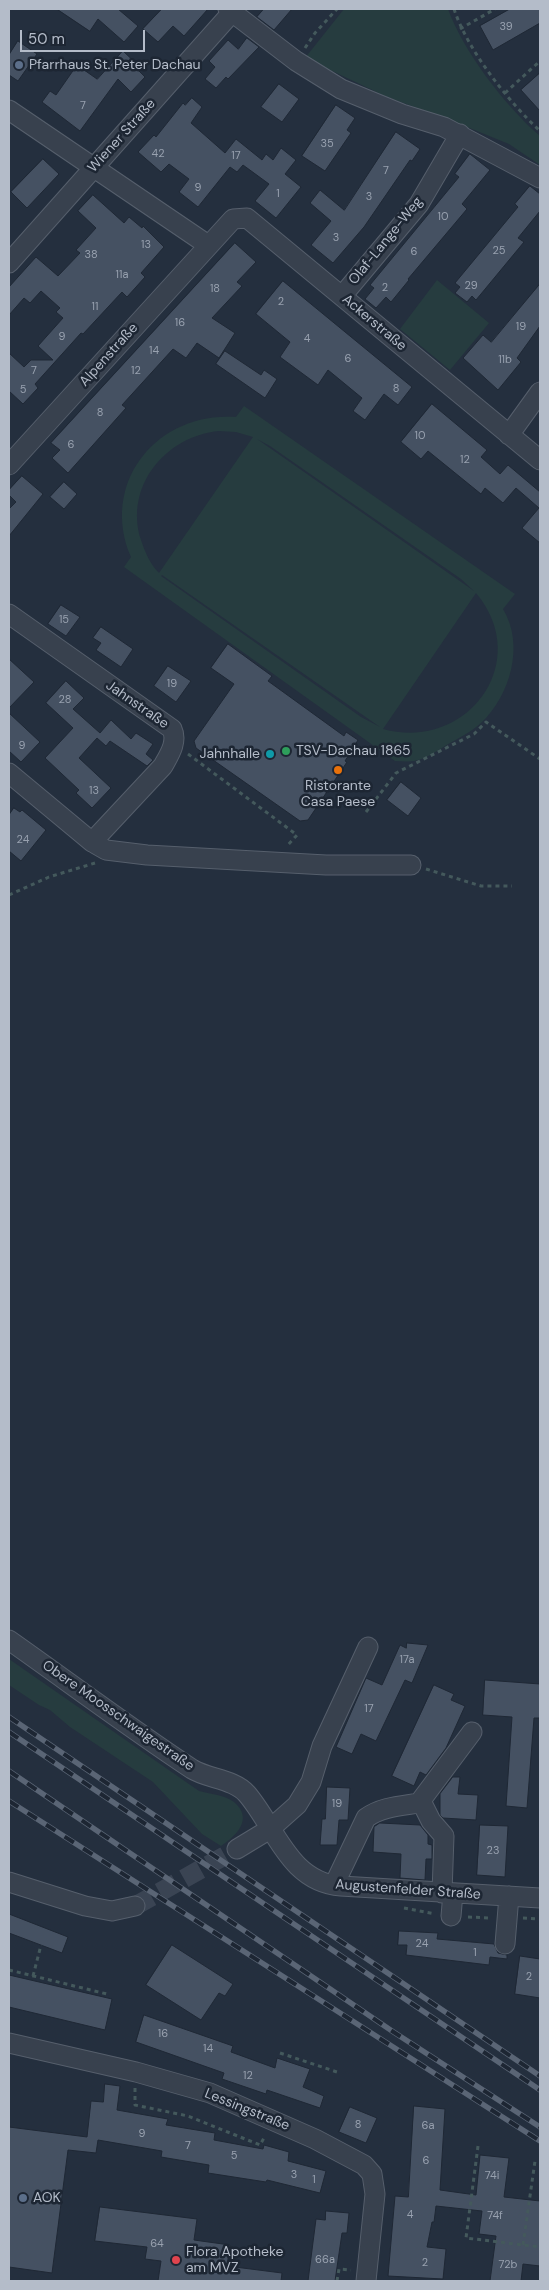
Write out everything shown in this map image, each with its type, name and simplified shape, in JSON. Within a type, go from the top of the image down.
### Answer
[{"type":"street","points":[[232,10],[296,61],[341,88],[372,103],[460,134],[540,178]]},
{"type":"street","name":"Wiener Straße","points":[[9,262],[232,10]]},
{"type":"street","points":[[9,110],[208,245]]},
{"type":"street","name":"Olaf-Lange-Weg","points":[[342,296],[419,204],[460,134]]},
{"type":"street","name":"Ackerstraße","points":[[208,245],[232,219],[247,218],[540,460]]},
{"type":"street","name":"Alpenstraße","points":[[9,465],[208,245]]},
{"type":"street","points":[[510,435],[540,392]]},
{"type":"street","name":"Jahnstraße","points":[[9,614],[172,729],[174,734],[174,743],[163,766],[92,842]]},
{"type":"street","points":[[9,773],[92,842],[114,852],[326,865],[411,865]]},
{"type":"street","name":"Obere Moosschwaigestraße","points":[[9,1640],[196,1771],[243,1791],[270,1829]]},
{"type":"street","points":[[237,1849],[270,1829],[297,1805],[311,1782],[322,1746],[368,1647]]},
{"type":"street","points":[[334,1886],[366,1818],[374,1812],[421,1801],[472,1732]]},
{"type":"street","points":[[421,1801],[432,1821],[444,1836],[447,1893],[451,1916]]},
{"type":"street","name":"Augustenfelder Straße","points":[[270,1829],[298,1867],[317,1880],[334,1886],[540,1898]]},
{"type":"street","points":[[9,1882],[112,1912],[135,1906]]},
{"type":"street","points":[[506,1944],[509,1896]]},
{"type":"street","name":"Lessingstraße","points":[[9,2043],[136,2072],[210,2094],[274,2120],[364,2165],[372,2174],[375,2194],[366,2281]]},
{"type":"path","points":[[296,61],[315,33],[337,9]]},
{"type":"path","points":[[454,9],[460,28],[505,93],[523,115],[540,130]]},
{"type":"path","points":[[460,28],[495,9]]},
{"type":"path","points":[[505,93],[540,61]]},
{"type":"path","points":[[366,812],[396,773],[474,734],[486,722],[540,759]]},
{"type":"path","points":[[174,743],[253,804],[297,835],[274,862]]},
{"type":"path","points":[[9,895],[49,878],[103,861],[114,852]]},
{"type":"path","points":[[411,865],[481,886],[512,886]]},
{"type":"path","points":[[33,1976],[41,1945]]},
{"type":"path","points":[[9,1970],[107,1994]]},
{"type":"path","points":[[280,2053],[337,2072]]},
{"type":"path","points":[[136,2072],[135,2105],[188,2116],[260,2145],[274,2120]]},
{"type":"path","points":[[478,2146],[466,2238],[540,2247]]},
{"type":"path","points":[[523,2245],[535,2161]]},
{"type":"path","points":[[337,2281],[339,2269],[348,2270]]},
{"type":"green space","points":[[344,9],[448,9],[464,42],[487,77],[513,110],[540,136],[540,165],[509,144],[387,97],[305,58]]},
{"type":"green space","points":[[437,280],[489,323],[450,370],[400,329]]},
{"type":"green space","points":[[244,406],[515,594],[503,609],[510,623],[513,638],[513,654],[507,685],[500,699],[481,723],[426,757],[414,761],[395,761],[124,567],[131,557],[123,529],[123,503],[130,478],[142,457],[160,439],[182,426],[208,418],[236,417]],"holes":[[[219,431],[236,432],[253,437],[159,573],[148,558],[141,540],[137,520],[139,501],[144,483],[154,467],[167,453],[182,443],[200,435]],[[257,439],[270,446],[461,579],[474,591]],[[161,576],[380,727],[361,717]],[[476,593],[492,620],[498,647],[494,672],[483,696],[465,714],[441,727],[413,733],[383,729]]]},
{"type":"green space","points":[[9,1659],[199,1791],[222,1796],[234,1802],[240,1808],[243,1815],[241,1827],[221,1846],[202,1834],[153,1782],[70,1727],[50,1710],[9,1685]]},
{"type":"building","points":[[57,9],[118,9],[138,26],[124,42],[98,19],[90,31]]},
{"type":"building","points":[[162,9],[208,9],[184,36],[173,26],[158,42],[143,29]]},
{"type":"building","points":[[264,9],[292,9],[274,30],[257,17]]},
{"type":"building","points":[[510,9],[540,9],[540,23],[493,50],[480,26]]},
{"type":"building","points":[[247,38],[259,47],[228,79],[226,77],[216,88],[205,79],[215,67],[209,61],[228,40],[238,49]]},
{"type":"building","name":"Pfarrhaus St. Peter Dachau","points":[[18,41],[37,54],[18,81],[9,75],[9,55]]},
{"type":"building","points":[[123,51],[140,67],[138,70],[145,77],[131,92],[118,79],[80,131],[42,102],[50,91],[56,95],[77,65],[97,79]]},
{"type":"building","points":[[540,73],[540,111],[521,90]]},
{"type":"building","points":[[279,84],[299,99],[282,122],[261,107]]},
{"type":"building","points":[[192,98],[202,107],[191,123],[225,153],[236,139],[262,160],[266,154],[273,160],[281,148],[296,160],[285,174],[301,187],[276,218],[255,201],[269,184],[243,165],[237,172],[230,167],[198,207],[179,192],[189,179],[169,164],[161,172],[138,152],[154,135],[156,137],[183,103],[185,105]]},
{"type":"building","points":[[336,105],[355,118],[347,130],[351,133],[325,171],[302,156]]},
{"type":"building","points":[[396,132],[420,149],[412,161],[410,160],[364,227],[333,263],[311,245],[331,221],[310,203],[320,190],[344,210]]},
{"type":"building","points":[[470,154],[490,170],[462,204],[467,209],[391,302],[386,297],[376,308],[365,299],[374,288],[370,285],[459,177],[455,174]]},
{"type":"building","points":[[43,159],[59,174],[27,208],[11,192]]},
{"type":"building","points":[[530,186],[540,194],[540,211],[518,238],[524,242],[476,300],[472,296],[467,302],[455,293],[460,287],[455,283],[518,207],[515,204]]},
{"type":"building","points":[[93,195],[124,223],[129,217],[142,228],[143,226],[164,247],[141,273],[145,277],[127,297],[122,292],[83,334],[81,333],[35,384],[38,388],[23,404],[9,391],[9,353],[24,367],[31,360],[53,360],[38,346],[63,318],[56,312],[60,308],[41,291],[30,303],[24,298],[9,315],[9,287],[36,257],[58,276],[80,253],[76,250],[96,228],[78,211]]},
{"type":"building","points":[[235,243],[256,262],[237,282],[242,286],[212,318],[235,333],[219,358],[197,343],[186,358],[173,349],[122,405],[126,408],[68,473],[52,458],[60,450],[51,443]]},
{"type":"building","points":[[283,281],[412,387],[398,405],[384,394],[365,420],[353,411],[362,398],[328,370],[318,385],[280,357],[290,342],[256,314]]},
{"type":"building","points":[[540,284],[540,326],[517,358],[521,362],[498,390],[463,358],[483,335],[491,342]]},
{"type":"building","points":[[225,351],[261,375],[264,370],[277,379],[265,398],[216,364]]},
{"type":"building","points":[[432,404],[487,450],[481,457],[500,474],[508,465],[540,492],[540,543],[522,528],[539,508],[516,488],[503,503],[485,488],[481,494],[428,451],[421,459],[401,442]]},
{"type":"building","points":[[22,476],[43,494],[9,536],[9,509],[16,502],[9,495],[9,490]]},
{"type":"building","points":[[64,482],[77,494],[64,509],[50,497]]},
{"type":"building","points":[[61,605],[80,617],[66,636],[48,624]]},
{"type":"building","points":[[101,627],[133,649],[121,667],[96,650],[101,643],[93,638]]},
{"type":"building","name":"Jahnhalle","points":[[228,644],[272,676],[268,681],[344,736],[346,732],[358,740],[345,761],[347,762],[308,820],[300,821],[196,748],[194,741],[234,684],[211,668]]},
{"type":"building","points":[[9,659],[34,682],[9,708]]},
{"type":"building","points":[[168,666],[191,681],[176,702],[154,686]]},
{"type":"building","points":[[66,681],[84,698],[73,709],[100,733],[111,720],[131,739],[136,733],[153,744],[146,754],[153,760],[147,766],[110,741],[106,746],[97,738],[79,758],[111,788],[92,808],[76,793],[79,790],[45,758],[73,728],[46,703]]},
{"type":"building","points":[[9,713],[40,742],[21,762],[9,751]]},
{"type":"building","points":[[401,782],[421,798],[408,816],[387,800]]},
{"type":"building","points":[[14,808],[20,812],[22,810],[46,830],[21,861],[9,851],[9,815]]},
{"type":"building","points":[[407,1643],[428,1645],[412,1683],[405,1680],[376,1741],[361,1734],[352,1754],[336,1747],[366,1678],[382,1685],[400,1645],[406,1648]]},
{"type":"building","points":[[485,1680],[540,1684],[540,1718],[534,1718],[527,1808],[506,1806],[512,1717],[483,1715]]},
{"type":"building","points":[[434,1685],[454,1694],[451,1700],[465,1706],[446,1748],[426,1775],[420,1772],[414,1786],[392,1776]]},
{"type":"building","points":[[453,1777],[460,1777],[458,1794],[478,1795],[476,1820],[443,1818],[440,1815],[440,1794]]},
{"type":"building","points":[[327,1787],[350,1788],[348,1820],[339,1820],[337,1845],[320,1845],[322,1819],[325,1819]]},
{"type":"building","points":[[380,1823],[420,1825],[428,1835],[428,1844],[432,1845],[432,1859],[426,1859],[425,1880],[400,1878],[401,1854],[373,1852],[374,1827]]},
{"type":"building","points":[[480,1825],[508,1826],[505,1877],[477,1875]]},
{"type":"building","points":[[9,1914],[68,1937],[62,1953],[9,1933]]},
{"type":"building","points":[[399,1931],[438,1933],[437,1939],[494,1944],[498,1953],[507,1955],[507,1959],[490,1957],[489,1965],[406,1955],[407,1945],[398,1945]]},
{"type":"building","points":[[172,1945],[233,1984],[225,1996],[219,1993],[201,2020],[146,1985]]},
{"type":"building","points":[[520,1956],[540,1959],[540,1998],[515,1994]]},
{"type":"building","points":[[9,1975],[112,1999],[105,2030],[9,2007]]},
{"type":"building","points":[[144,2015],[233,2046],[231,2052],[275,2068],[277,2058],[310,2069],[303,2087],[324,2096],[320,2108],[267,2090],[266,2094],[222,2079],[224,2073],[136,2042]]},
{"type":"building","points":[[105,2084],[120,2086],[117,2110],[168,2119],[166,2125],[215,2133],[214,2140],[263,2149],[264,2145],[289,2152],[288,2161],[326,2171],[320,2193],[267,2180],[266,2182],[208,2173],[209,2165],[161,2157],[162,2151],[98,2140],[96,2153],[68,2150],[52,2273],[9,2267],[9,2127],[87,2137],[91,2101],[103,2102]]},
{"type":"building","points":[[414,2106],[445,2109],[440,2190],[476,2195],[480,2155],[509,2158],[504,2197],[540,2201],[540,2266],[523,2264],[521,2281],[490,2281],[496,2236],[479,2234],[482,2211],[436,2206],[427,2247],[446,2249],[443,2279],[388,2276],[395,2196],[408,2197]]},
{"type":"building","points":[[350,2107],[377,2118],[366,2143],[339,2132]]},
{"type":"building","points":[[100,2207],[197,2219],[194,2240],[230,2245],[227,2266],[282,2273],[281,2281],[158,2281],[161,2261],[145,2259],[147,2247],[95,2241]]},
{"type":"building","points":[[326,2211],[349,2213],[347,2233],[342,2233],[335,2281],[308,2281],[316,2219],[325,2220]]},
{"type":"tunnel","points":[[135,1906],[237,1849]]},
{"type":"railway","points":[[9,1717],[540,2076]]},
{"type":"railway","points":[[9,1732],[540,2090]]},
{"type":"railway","points":[[9,1771],[392,2031],[540,2127]]},
{"type":"railway","points":[[9,1801],[540,2141]]},
{"type":"place","name":"Pfarrhaus St. Peter Dachau","points":[[19,65]]},
{"type":"place","name":"TSV-Dachau 1865","points":[[286,751]]},
{"type":"place","name":"Jahnhalle","points":[[270,754]]},
{"type":"place","name":"Ristorante Casa Paese","points":[[338,770]]},
{"type":"place","name":"AOK","points":[[23,2198]]},
{"type":"place","name":"Flora Apotheke am MVZ","points":[[176,2260]]}]
